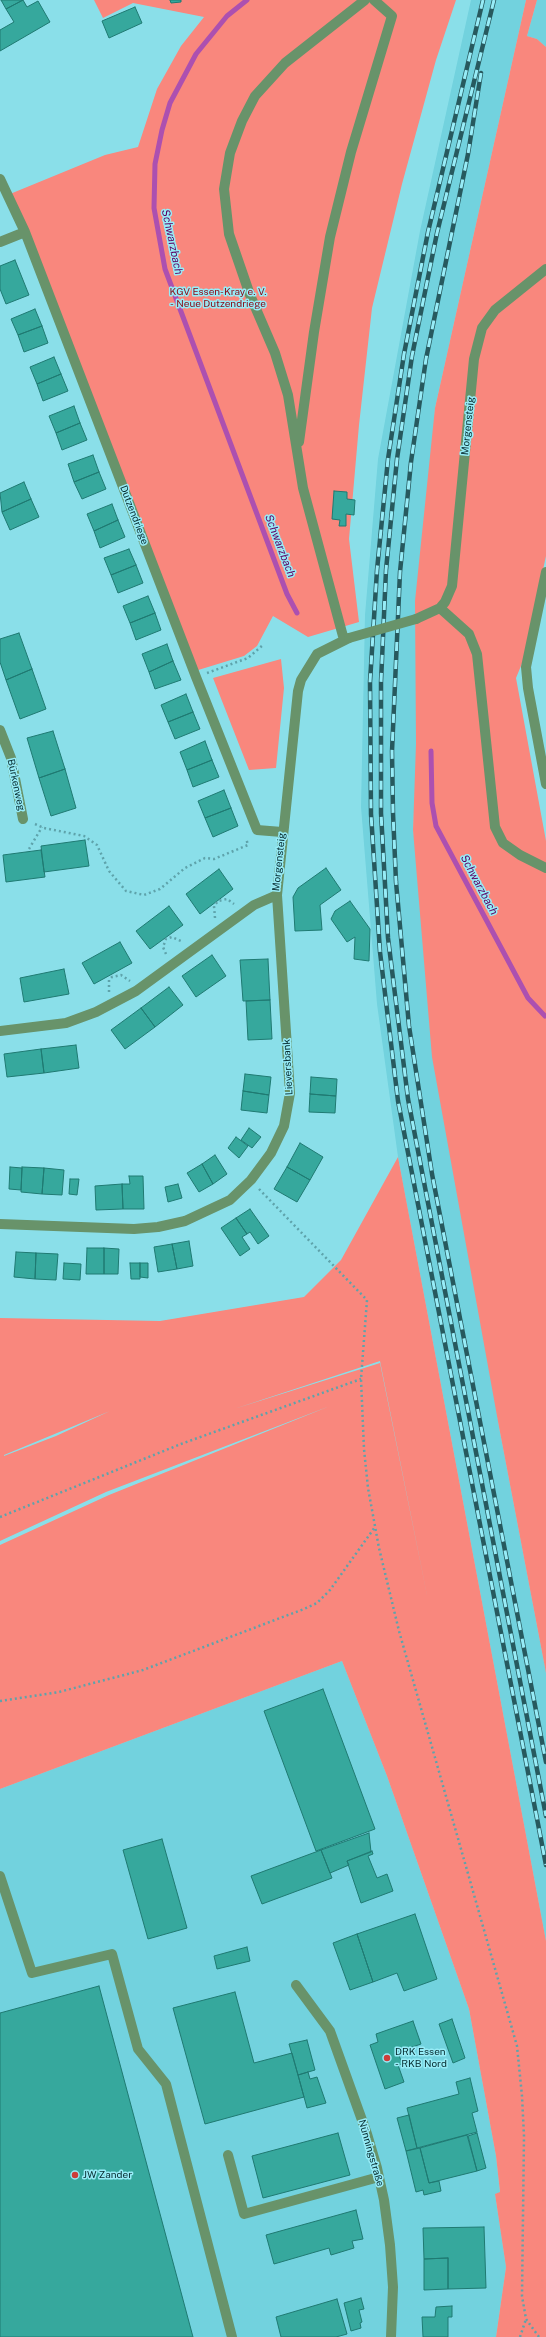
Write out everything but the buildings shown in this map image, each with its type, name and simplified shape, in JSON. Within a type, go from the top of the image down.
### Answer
[{"type":"street","points":[[346,639],[303,488],[288,395],[275,353],[250,295],[229,234],[224,189],[230,154],[242,121],[255,96],[285,63],[365,0]]},
{"type":"street","points":[[298,452],[314,332],[330,237],[351,152],[392,16],[374,0]]},
{"type":"street","name":"Dutzendriege","points":[[0,179],[24,232],[196,677],[257,830]]},
{"type":"street","points":[[0,242],[24,232]]},
{"type":"street","name":"Morgensteig","points":[[0,1031],[66,1023],[96,1012],[140,988],[254,905],[277,895],[282,832],[300,680],[317,654],[346,639],[416,619],[440,608],[445,602],[452,586],[477,343],[482,328],[495,310],[546,269]]},
{"type":"street","points":[[546,572],[526,667],[528,688],[546,784]]},
{"type":"street","points":[[440,608],[469,634],[477,654],[494,827],[503,842],[520,855],[546,868]]},
{"type":"street","name":"Bürkenweg","points":[[0,730],[11,758],[23,819]]},
{"type":"street","points":[[257,830],[282,832]]},
{"type":"street","name":"Lieversbank","points":[[0,1224],[109,1229],[158,1227],[184,1221],[230,1200],[251,1180],[272,1153],[284,1126],[290,1093],[277,895]]},
{"type":"street","points":[[0,1876],[32,1973],[112,1954],[138,2049],[166,2084],[232,2337]]},
{"type":"street","name":"Nünningstraße","points":[[296,1985],[330,2031],[367,2134],[379,2177],[390,2245],[392,2287],[391,2337]]},
{"type":"street","points":[[228,2155],[244,2214],[379,2177]]},
{"type":"path","points":[[196,677],[242,661],[263,645]]},
{"type":"path","points":[[23,819],[42,827],[84,836],[97,845],[109,871],[126,891],[144,895],[160,889],[185,868],[205,858],[214,859],[248,845],[245,835],[257,830]]},
{"type":"path","points":[[30,849],[42,827]]},
{"type":"path","points":[[251,1180],[367,1300],[362,1379],[365,1460],[375,1527],[399,1631],[421,1712],[517,2046],[521,2076],[524,2136],[522,2296],[526,2318],[539,2337]]},
{"type":"path","points":[[0,1517],[180,1444],[362,1379]]},
{"type":"path","points":[[0,1701],[59,1692],[144,1670],[317,1603],[330,1590],[375,1527]]},
{"type":"path","points":[[520,2337],[526,2318]]},
{"type":"shaded area","points":[[471,0],[526,0],[435,408],[413,830],[499,1427],[546,1673],[546,1941],[398,1157],[377,1004],[361,807],[365,615],[378,459],[420,231]]},
{"type":"shaded area","points":[[537,0],[546,0],[546,47],[537,39],[527,36]]},
{"type":"shaded area","points":[[342,1661],[387,1776],[469,2009],[496,2156],[500,2193],[495,2194],[506,2267],[496,2337],[0,2337],[0,1789]]},
{"type":"green space","name":"KGV Essen-Kray e. V. - Neue Dutzendriege","points":[[94,0],[456,0],[436,60],[402,184],[372,308],[359,425],[349,539],[359,622],[308,637],[273,616],[257,646],[244,656],[195,671],[10,194],[105,155],[138,147],[157,89],[181,46],[204,17],[133,3],[103,18]]},
{"type":"green space","points":[[526,0],[537,0],[527,36],[537,39],[546,47],[546,268],[482,328],[546,271],[546,556],[523,661],[516,678],[546,841],[546,1673],[499,1427],[432,1057],[413,830],[416,744],[415,601],[435,408]]},
{"type":"green space","points":[[281,659],[284,688],[276,768],[249,770],[213,678]]},
{"type":"green space","points":[[398,1157],[546,1941],[546,2337],[496,2337],[506,2267],[495,2194],[500,2192],[496,2156],[469,2009],[387,1776],[342,1661],[0,1789],[0,1545],[109,1495],[330,1406],[106,1492],[0,1541],[0,1318],[160,1321],[304,1297],[341,1260]],"holes":[[[380,1361],[430,1610],[380,1363],[234,1409]],[[110,1411],[56,1436],[4,1456],[4,1455]]]},
{"type":"waterway","name":"Schwarzbach","points":[[247,0],[227,16],[196,54],[170,103],[162,130],[155,164],[154,208],[165,269],[287,594],[297,613]]},
{"type":"waterway","name":"Schwarzbach","points":[[431,751],[432,803],[436,826],[528,998],[545,1016]]},
{"type":"railway","points":[[483,0],[428,232],[404,354],[388,459],[377,570],[370,682],[371,814],[380,952],[398,1101],[546,1865]]},
{"type":"railway","points":[[494,0],[437,233],[412,356],[397,459],[386,570],[381,682],[381,813],[388,938],[408,1099],[546,1816]]},
{"type":"railway","points":[[481,73],[468,154],[426,359],[411,462],[400,572],[392,751],[393,813],[396,882],[409,1026],[432,1174],[546,1762]]},
{"type":"place","name":"DRK Essen - RKB Nord","points":[[387,2058]]},
{"type":"place","name":"JW Zander","points":[[75,2175]]}]
